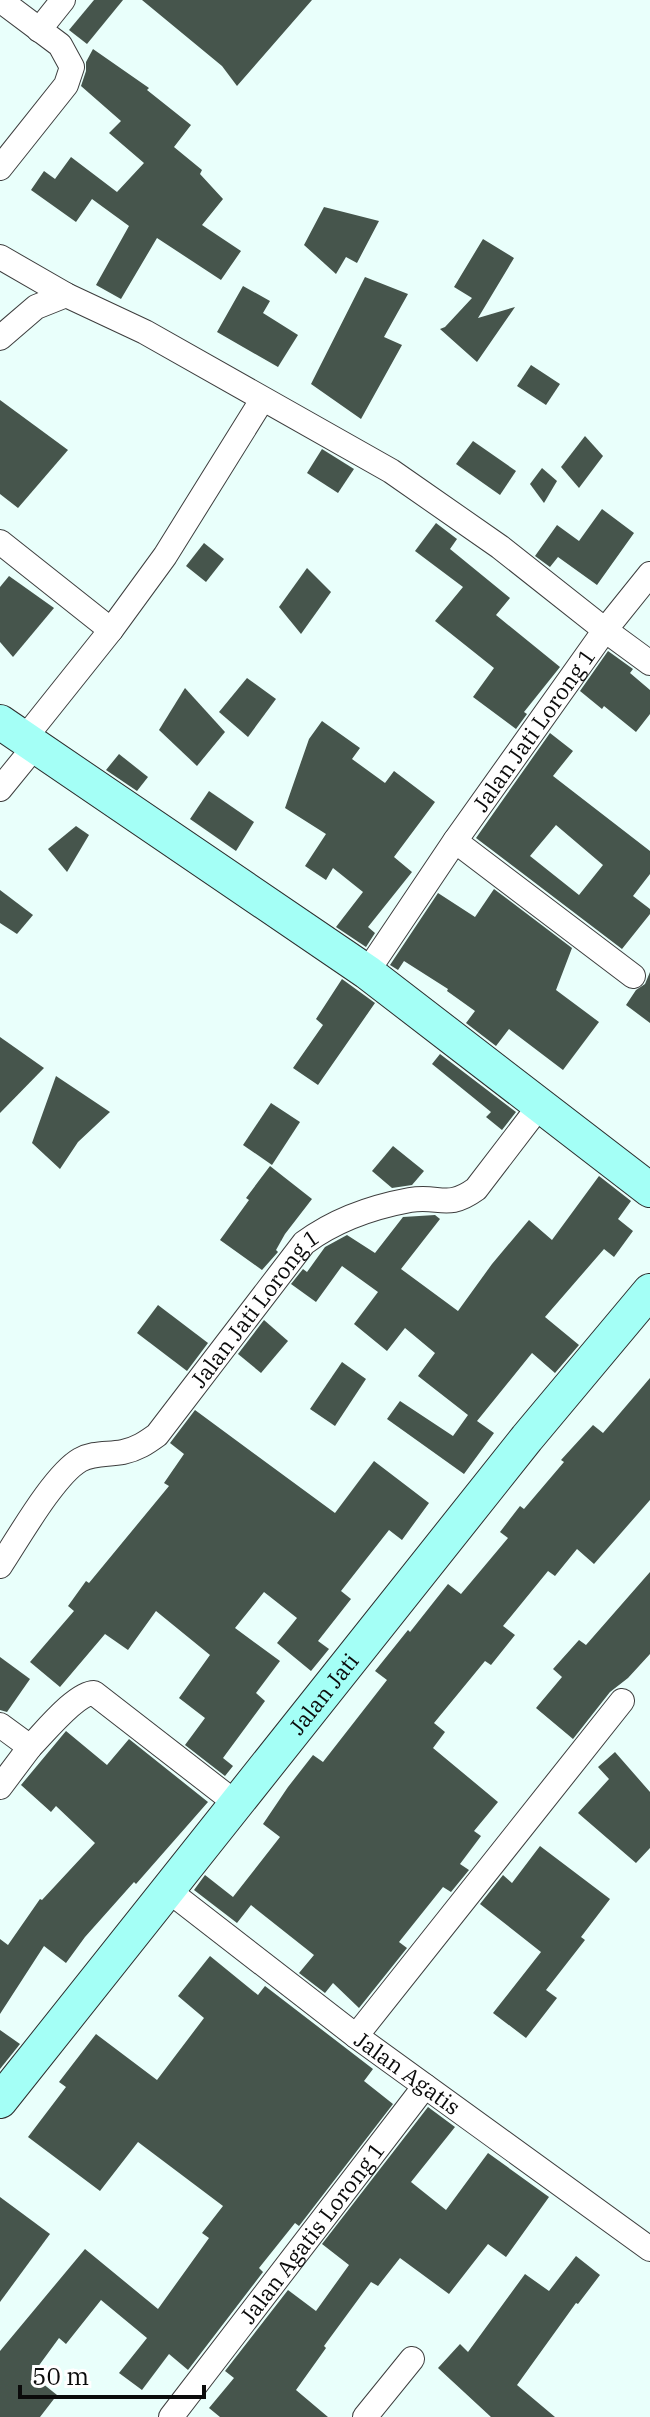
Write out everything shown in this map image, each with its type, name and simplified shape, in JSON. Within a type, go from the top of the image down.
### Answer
[{"type":"street","points":[[0,0],[60,45],[71,62],[72,74],[0,168]]},
{"type":"street","points":[[39,30],[63,0]]},
{"type":"street","points":[[0,257],[66,295],[145,332],[391,471],[500,547],[605,630],[650,574]]},
{"type":"street","points":[[0,338],[36,307],[66,295]]},
{"type":"street","points":[[0,789],[20,736],[111,630],[165,556],[262,400]]},
{"type":"street","points":[[0,542],[111,630]]},
{"type":"street","name":"Jalan Jati Lorong 1","points":[[367,972],[455,841],[605,630],[650,663]]},
{"type":"street","points":[[20,736],[367,972],[650,1190]]},
{"type":"street","points":[[455,841],[633,976]]},
{"type":"street","name":"Jalan Jati Lorong 1","points":[[0,1566],[63,1475],[78,1461],[92,1455],[121,1453],[141,1446],[157,1435],[304,1243],[334,1224],[380,1207],[429,1198],[445,1202],[461,1200],[476,1189],[541,1104]]},
{"type":"street","name":"Jalan Jati","points":[[2,2094],[169,1891],[527,1438],[650,1291]]},
{"type":"street","points":[[0,1787],[30,1747],[77,1700],[86,1693],[94,1693],[237,1804]]},
{"type":"street","points":[[356,2036],[622,1701]]},
{"type":"street","points":[[0,1725],[30,1747]]},
{"type":"street","name":"Jalan Agatis","points":[[169,1891],[356,2036],[650,2249]]},
{"type":"street","name":"Jalan Agatis Lorong 1","points":[[185,2411],[425,2086]]},
{"type":"street","points":[[365,2417],[412,2359]]},
{"type":"building","points":[[94,0],[123,0],[87,44],[69,30]]},
{"type":"building","points":[[142,0],[312,0],[237,86],[222,66]]},
{"type":"building","points":[[93,49],[149,88],[147,90],[191,125],[174,147],[202,170],[200,174],[223,199],[202,225],[241,251],[221,280],[157,238],[121,299],[96,285],[129,226],[92,199],[76,222],[31,190],[44,171],[55,179],[71,157],[117,192],[144,163],[109,133],[121,121],[81,86],[86,62]]},
{"type":"building","points":[[324,207],[379,221],[357,263],[346,257],[336,274],[304,245]]},
{"type":"building","points":[[483,239],[514,258],[478,318],[515,307],[477,362],[440,329],[472,298],[454,287]]},
{"type":"building","points":[[365,277],[408,294],[384,337],[402,345],[361,419],[311,384]]},
{"type":"building","points":[[243,286],[270,301],[263,313],[298,335],[278,367],[217,332]]},
{"type":"building","points":[[531,365],[560,384],[546,405],[517,386]]},
{"type":"building","points":[[0,400],[68,450],[18,508],[0,494]]},
{"type":"building","points":[[585,436],[603,456],[579,488],[561,467]]},
{"type":"building","points":[[473,441],[516,471],[500,495],[456,464]]},
{"type":"building","points":[[322,449],[354,469],[338,493],[307,473]]},
{"type":"building","points":[[542,468],[557,481],[544,503],[530,484]]},
{"type":"building","points":[[602,509],[634,533],[597,585],[558,557],[550,567],[535,556],[557,525],[579,541]]},
{"type":"building","points":[[436,523],[457,539],[450,549],[510,598],[496,615],[560,667],[524,712],[527,714],[516,729],[473,697],[494,668],[435,621],[463,587],[415,551]]},
{"type":"building","points":[[204,543],[224,559],[206,582],[186,566]]},
{"type":"building","points":[[307,568],[331,592],[301,634],[279,607]]},
{"type":"building","points":[[9,576],[54,608],[13,657],[0,642],[0,587]]},
{"type":"building","points":[[608,651],[633,669],[630,673],[650,690],[650,714],[636,732],[580,691]]},
{"type":"building","points":[[247,678],[276,699],[248,737],[219,712]]},
{"type":"building","points":[[185,688],[225,732],[197,766],[159,730]]},
{"type":"building","points":[[322,721],[360,748],[352,759],[385,783],[394,771],[435,802],[394,857],[412,872],[368,927],[375,933],[366,947],[336,927],[363,892],[333,868],[326,880],[305,866],[326,834],[285,808],[309,739]]},
{"type":"building","points":[[550,733],[573,751],[553,776],[650,851],[650,874],[633,896],[650,909],[650,914],[622,949],[476,838]],"holes":[[[556,825],[603,865],[579,895],[530,856]]]},
{"type":"building","points":[[119,754],[148,777],[137,791],[106,770]]},
{"type":"building","points":[[209,791],[254,822],[236,851],[190,819]]},
{"type":"building","points":[[76,826],[89,835],[67,872],[48,849]]},
{"type":"building","points":[[494,889],[572,948],[556,990],[599,1022],[563,1070],[509,1029],[496,1046],[466,1023],[475,1011],[448,989],[404,961],[398,970],[390,965],[438,893],[475,917]]},
{"type":"building","points":[[0,890],[33,915],[17,934],[0,923]]},
{"type":"building","points":[[650,972],[650,1023],[626,1005],[636,990],[645,984]]},
{"type":"building","points":[[342,979],[375,1003],[318,1085],[293,1068],[323,1025],[316,1019]]},
{"type":"building","points":[[0,1037],[44,1068],[0,1113]]},
{"type":"building","points":[[440,1054],[516,1112],[502,1130],[486,1117],[491,1112],[432,1064]]},
{"type":"building","points":[[56,1076],[110,1112],[78,1142],[60,1169],[32,1143]]},
{"type":"building","points":[[271,1103],[300,1122],[272,1165],[243,1145]]},
{"type":"building","points":[[393,1146],[424,1171],[412,1185],[392,1188],[372,1171]]},
{"type":"building","points":[[270,1166],[312,1199],[285,1234],[276,1250],[278,1252],[262,1270],[220,1240]]},
{"type":"building","points":[[599,1176],[631,1201],[618,1219],[633,1231],[614,1257],[604,1249],[545,1317],[579,1345],[555,1373],[532,1353],[477,1421],[494,1433],[464,1474],[387,1419],[400,1401],[453,1436],[468,1415],[418,1376],[435,1353],[405,1328],[387,1351],[354,1324],[378,1292],[342,1266],[316,1302],[291,1284],[303,1269],[307,1272],[325,1247],[347,1235],[375,1253],[403,1217],[435,1215],[440,1219],[401,1269],[458,1311],[529,1220],[552,1240]]},
{"type":"building","points":[[158,1305],[208,1343],[187,1371],[137,1333]]},
{"type":"building","points":[[264,1320],[288,1341],[261,1373],[238,1354]]},
{"type":"building","points":[[342,1362],[366,1379],[335,1426],[310,1409]]},
{"type":"building","points":[[650,1378],[650,1500],[594,1564],[577,1549],[555,1576],[548,1571],[503,1626],[515,1635],[491,1665],[485,1661],[434,1723],[445,1732],[433,1748],[498,1802],[474,1831],[481,1836],[460,1864],[469,1870],[451,1892],[443,1887],[399,1942],[407,1948],[359,2008],[333,1983],[325,1993],[299,1973],[314,1955],[251,1905],[237,1923],[194,1890],[205,1875],[233,1897],[280,1837],[263,1824],[288,1787],[313,1755],[323,1762],[387,1680],[375,1671],[448,1584],[461,1594],[508,1538],[500,1532],[520,1506],[524,1509],[564,1462],[561,1460],[593,1425],[603,1433]]},
{"type":"building","points":[[195,1410],[335,1513],[374,1461],[429,1503],[402,1540],[389,1530],[341,1591],[351,1599],[318,1641],[329,1649],[311,1671],[277,1643],[297,1618],[264,1592],[235,1628],[280,1661],[256,1693],[265,1701],[223,1758],[233,1766],[225,1776],[185,1745],[205,1718],[179,1698],[210,1655],[156,1611],[128,1650],[105,1634],[60,1687],[30,1662],[74,1611],[68,1606],[86,1581],[89,1583],[169,1486],[164,1483],[184,1454],[170,1443]]},
{"type":"building","points":[[650,1572],[650,1654],[610,1692],[573,1739],[536,1708],[562,1677],[553,1669],[579,1640],[586,1645]]},
{"type":"building","points":[[0,1657],[30,1679],[7,1712],[0,1710]]},
{"type":"building","points":[[66,1731],[107,1765],[129,1739],[208,1802],[85,1937],[66,1963],[44,1946],[0,2014],[0,1939],[8,1945],[40,1899],[95,1843],[56,1806],[51,1812],[21,1785]]},
{"type":"building","points":[[615,1752],[650,1792],[650,1848],[636,1863],[578,1813],[609,1779],[598,1767]]},
{"type":"building","points":[[540,1846],[610,1899],[581,1937],[585,1940],[546,1990],[557,1998],[526,2038],[493,2013],[541,1952],[480,1904],[503,1875],[512,1883]]},
{"type":"building","points":[[210,1956],[258,1995],[265,1986],[373,2069],[364,2081],[393,2104],[299,2226],[295,2223],[259,2268],[263,2272],[188,2370],[169,2354],[142,2390],[119,2373],[147,2338],[101,2300],[66,2344],[59,2338],[32,2375],[57,2395],[40,2417],[0,2417],[0,2351],[85,2249],[158,2309],[209,2238],[202,2233],[223,2206],[138,2142],[100,2191],[28,2137],[66,2087],[59,2082],[96,2034],[157,2080],[204,2018],[178,1996]]},
{"type":"building","points":[[0,2030],[20,2044],[0,2069]]},
{"type":"building","points":[[428,2107],[455,2127],[411,2182],[446,2210],[488,2153],[549,2197],[506,2257],[488,2244],[449,2294],[400,2258],[378,2286],[371,2282],[296,2390],[328,2417],[220,2417],[209,2408],[234,2378],[225,2371],[288,2290],[316,2311],[349,2265],[322,2244]]},
{"type":"building","points":[[0,2197],[50,2234],[0,2302]]},
{"type":"building","points":[[576,2256],[600,2275],[517,2385],[555,2417],[491,2417],[438,2368],[460,2344],[468,2352],[525,2274],[549,2291]]}]
